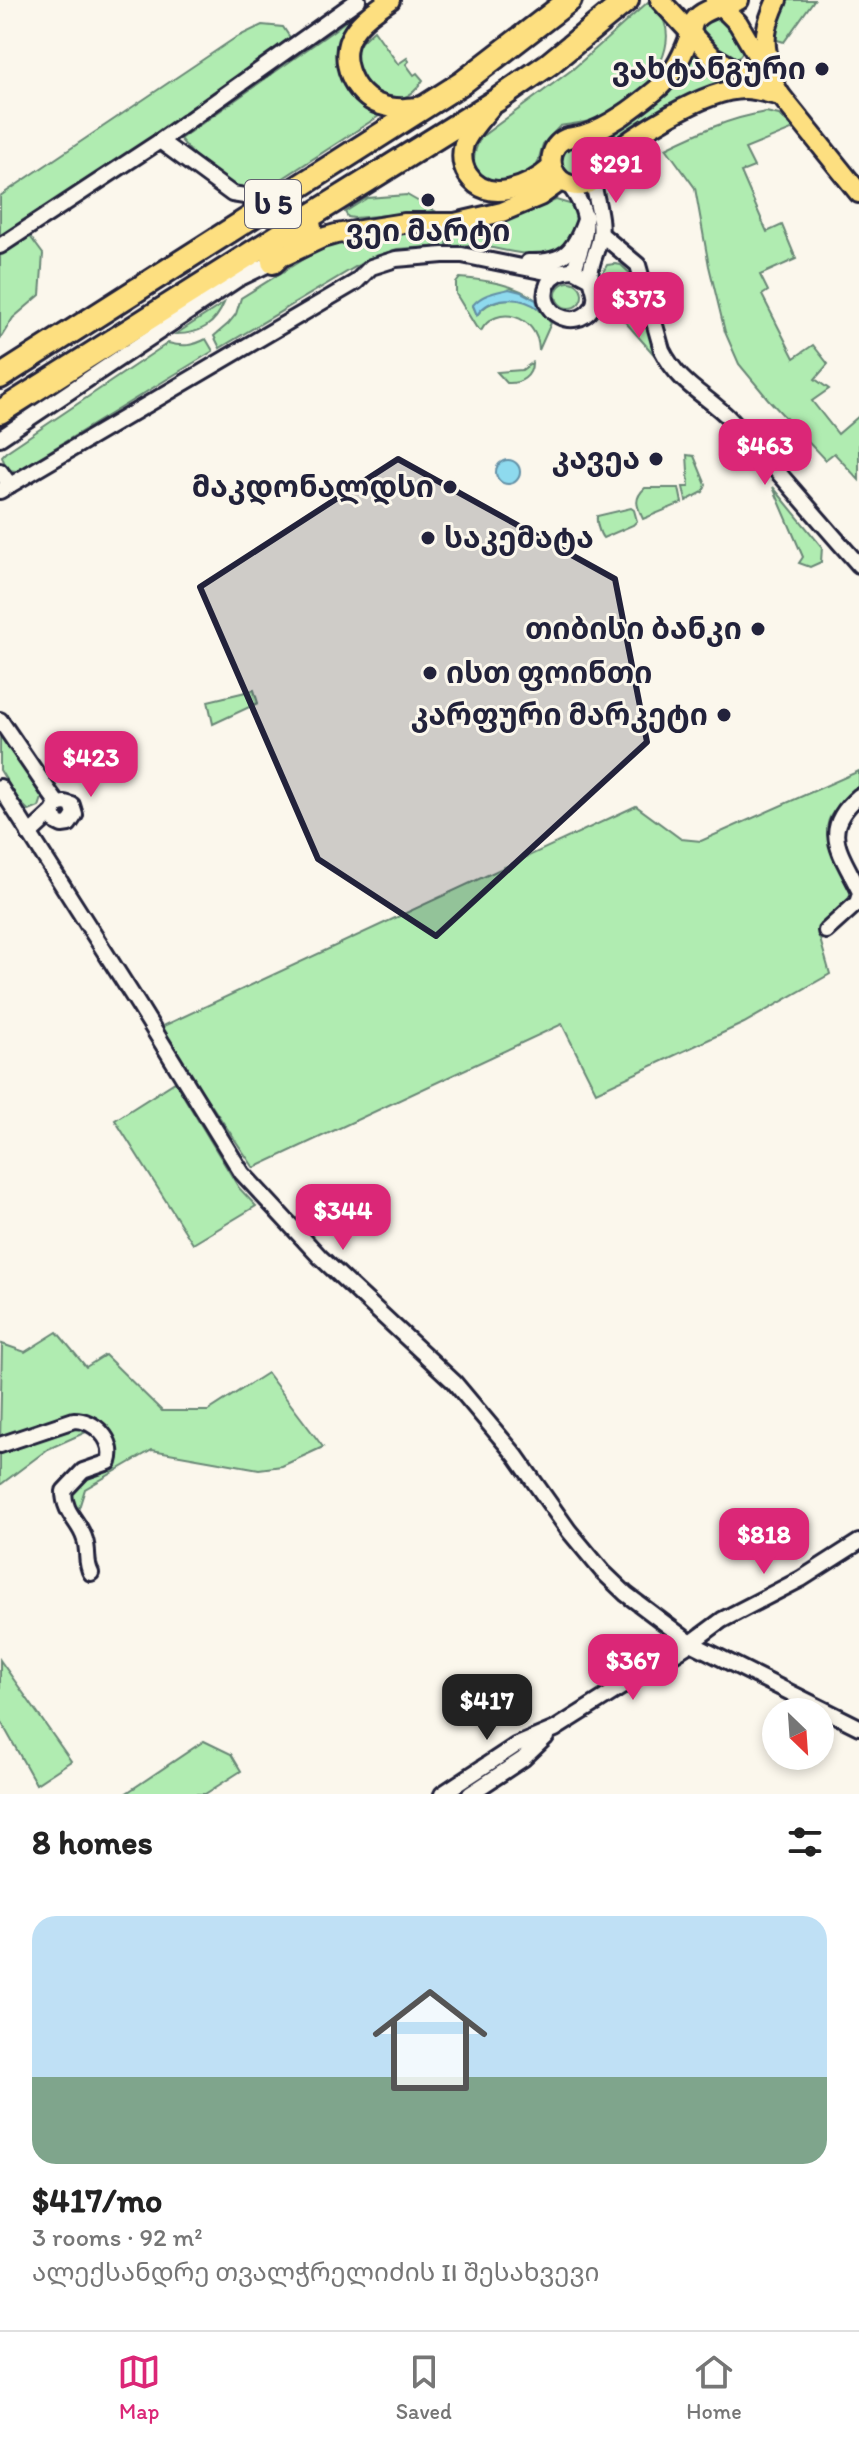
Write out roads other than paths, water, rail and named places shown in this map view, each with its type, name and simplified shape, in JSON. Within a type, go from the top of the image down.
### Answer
[{"type":"highway","name":"ს 5","points":[[0,377],[425,106],[496,58],[570,0]]},
{"type":"highway","name":"ს 5","points":[[0,412],[497,100],[549,64],[624,3]]},
{"type":"highway","points":[[273,262],[346,194]]},
{"type":"highway","points":[[0,361],[119,300]]},
{"type":"main road","points":[[390,0],[364,20],[351,35],[345,61],[359,91],[379,105],[425,106]]},
{"type":"main road","points":[[660,0],[712,56],[781,96]]},
{"type":"main road","points":[[731,69],[743,62],[752,46],[756,18],[769,0]]},
{"type":"main road","points":[[777,0],[766,25],[766,41],[768,59],[781,96]]},
{"type":"main road","points":[[561,177],[551,159],[558,144],[564,139],[602,127],[660,87],[681,59],[694,21],[705,11],[725,2],[781,96],[859,193]]},
{"type":"main road","points":[[497,100],[471,132],[464,146],[464,167],[476,185],[488,190],[506,190],[561,177],[585,184],[593,180],[602,162],[619,147],[657,122],[697,102],[733,90],[748,89],[781,96]]},
{"type":"main road","points":[[580,136],[594,143],[602,162]]},
{"type":"main road","points":[[273,262],[336,234],[404,223],[455,223],[502,212],[540,196],[561,177]]},
{"type":"street","points":[[0,246],[160,141],[356,1]]},
{"type":"street","points":[[160,141],[232,194],[264,199],[289,193]]},
{"type":"street","points":[[561,177],[582,202],[586,217],[586,231],[570,270],[552,278],[546,293],[548,307],[566,319],[582,317],[592,308],[595,291],[591,279],[601,234],[593,180]]},
{"type":"street","points":[[498,261],[543,263],[560,259],[569,253],[580,236],[586,217]]},
{"type":"street","points":[[601,234],[638,265],[668,362],[690,388],[719,408],[859,565]]},
{"type":"street","points":[[593,263],[612,251],[621,252]]},
{"type":"street","points":[[0,471],[5,488],[356,282],[371,267],[396,259],[462,255],[546,272],[570,270],[591,279]]},
{"type":"street","points":[[0,438],[238,279],[273,262]]},
{"type":"street","points":[[0,720],[57,814],[29,834]]},
{"type":"street","points":[[0,787],[242,1173],[320,1257],[454,1382],[516,1456],[569,1531],[603,1572],[626,1594],[691,1643],[859,1727]]},
{"type":"street","points":[[859,796],[845,808],[836,823],[839,850],[859,890]]},
{"type":"street","points":[[826,931],[857,903],[859,897]]},
{"type":"street","points":[[0,1445],[74,1420],[94,1425],[110,1444],[112,1453],[109,1462],[83,1471],[64,1491],[68,1514],[85,1537],[87,1567],[91,1573]]},
{"type":"street","points":[[442,1794],[515,1746],[555,1729],[722,1620],[801,1579],[859,1542]]},
{"type":"street","points":[[470,1794],[523,1759],[555,1729]]},
{"type":"water","points":[[509,289],[536,300],[539,309],[524,301],[506,299],[490,304],[477,315],[473,305],[477,301]]},
{"type":"water","points":[[508,460],[517,463],[520,472],[517,481],[508,484],[499,481],[496,472],[499,463]]},
{"type":"place","name":"ვახტანგური","points":[[822,69]]},
{"type":"place","name":"ვეი მარტი","points":[[428,200]]},
{"type":"place","name":"კავეა","points":[[656,459]]},
{"type":"place","name":"მაკდონალდსი","points":[[450,487]]},
{"type":"place","name":"საკემატა","points":[[428,538]]},
{"type":"place","name":"თიბისი ბანკი","points":[[758,629]]},
{"type":"place","name":"ისთ ფოინთი","points":[[430,673]]},
{"type":"place","name":"კარფური მარკეტი","points":[[724,715]]}]
